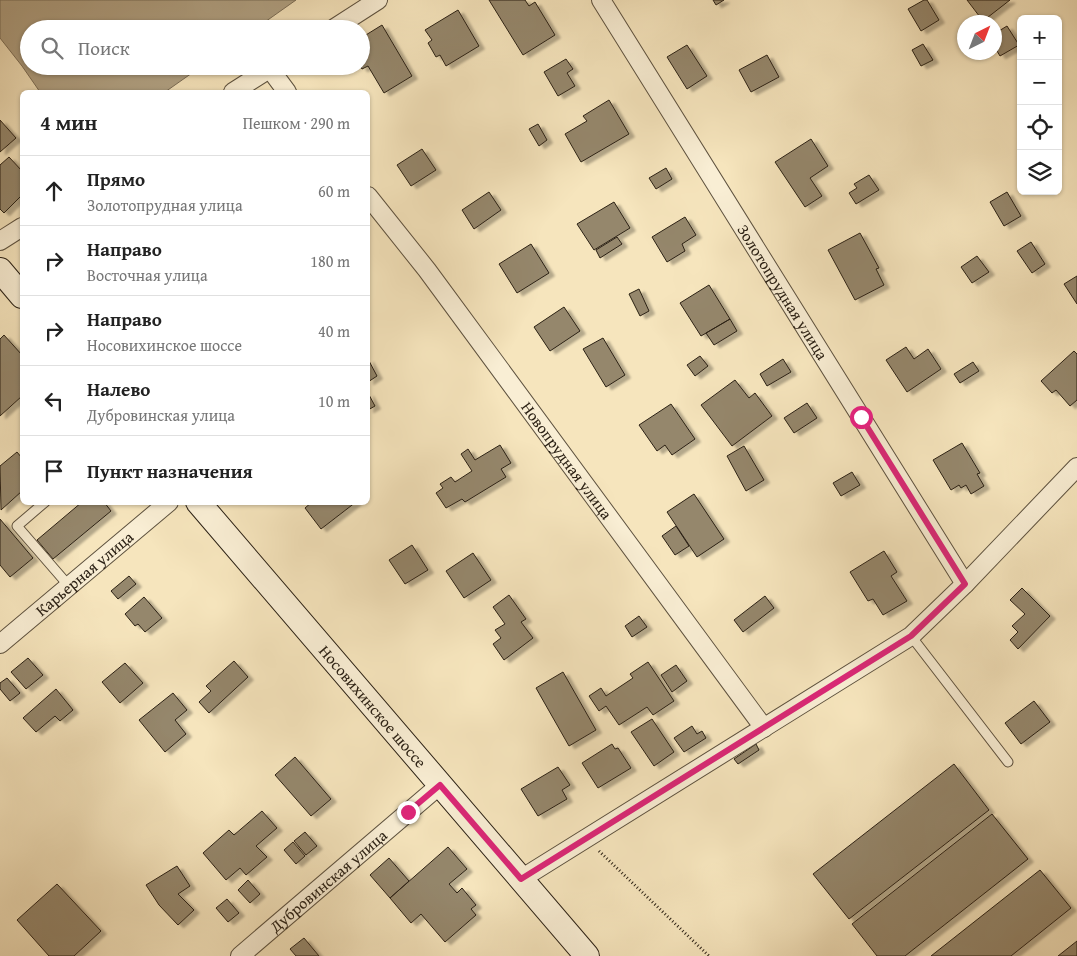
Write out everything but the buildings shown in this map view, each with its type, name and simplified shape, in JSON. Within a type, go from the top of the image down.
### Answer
[{"type":"main road","points":[[0,270],[20,294]]},
{"type":"main road","name":"Носовихинское шоссе","points":[[201,505],[587,956]]},
{"type":"street","points":[[347,20],[378,0]]},
{"type":"street","name":"Золотопрудная улица","points":[[601,0],[965,584]]},
{"type":"street","points":[[236,90],[261,75]]},
{"type":"street","points":[[276,75],[286,90]]},
{"type":"street","name":"Новопрудная улица","points":[[370,199],[427,270],[764,728]]},
{"type":"street","points":[[0,241],[20,228]]},
{"type":"street","points":[[521,879],[911,636],[965,584],[1077,467]]},
{"type":"street","name":"Карьерная улица","points":[[0,644],[165,505]]},
{"type":"street","name":"Дубровинская улица","points":[[240,956],[440,785]]},
{"type":"lane","points":[[42,505],[17,526],[69,586]]},
{"type":"lane","points":[[911,636],[1008,762]]},
{"type":"path","points":[[585,839],[709,956]]},
{"type":"shaded area","points":[[0,0],[296,0],[268,20],[20,20],[20,63],[0,38]]},
{"type":"shaded area","points":[[28,75],[189,75],[168,90],[39,90]]},
{"type":"route","points":[[408,812],[440,785],[521,879],[911,636],[965,584],[861,417]]}]
